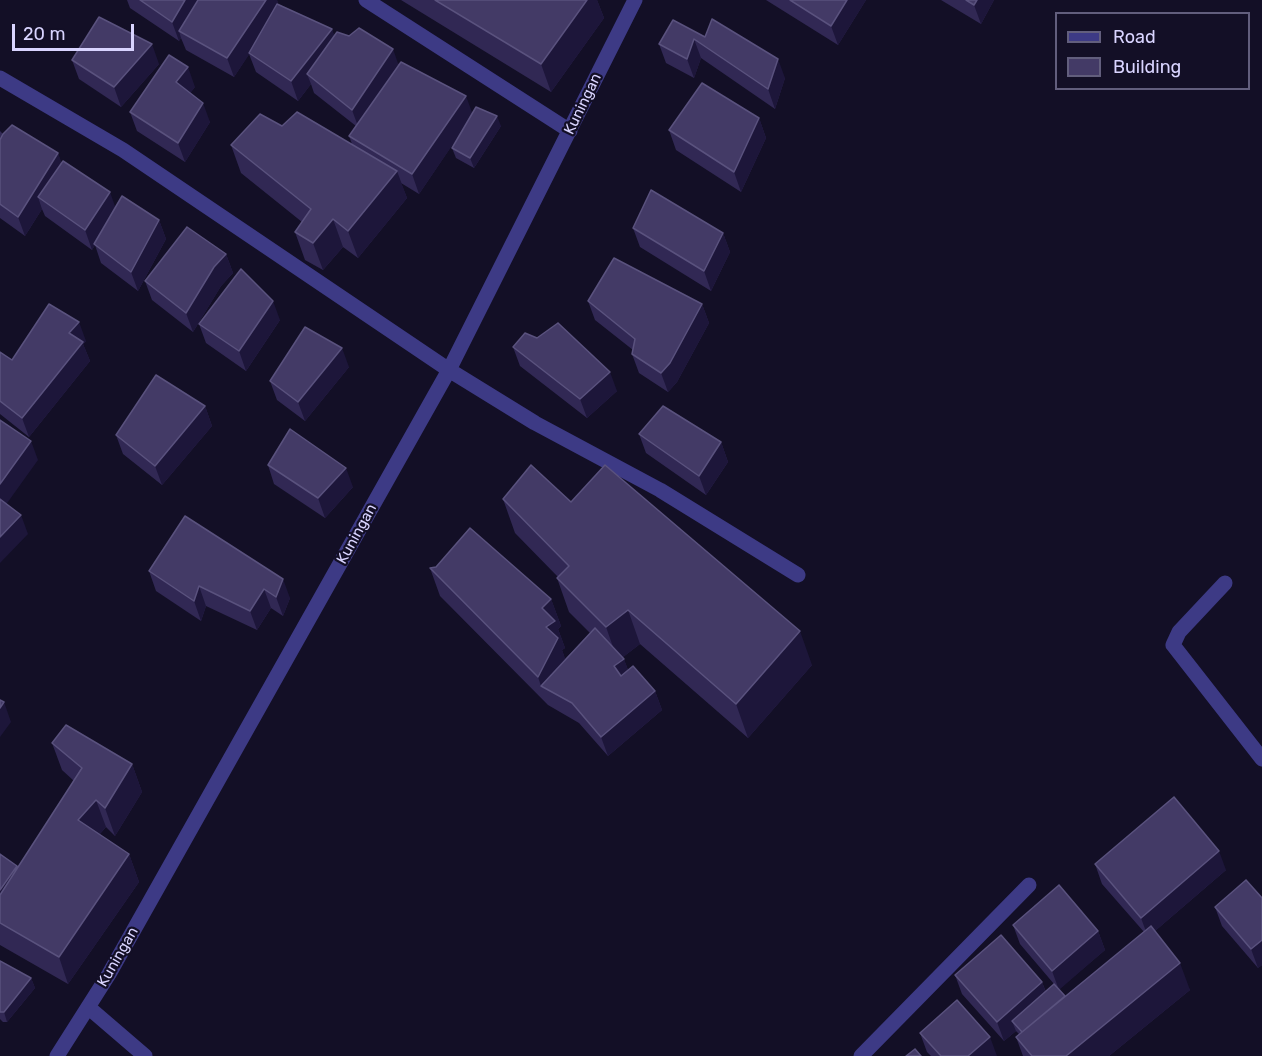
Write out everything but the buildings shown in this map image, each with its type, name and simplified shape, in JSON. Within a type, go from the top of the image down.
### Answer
[{"type":"street","points":[[366,0],[570,131]]},
{"type":"street","name":"Kuningan","points":[[57,1056],[109,974],[449,370],[635,0]]},
{"type":"street","points":[[0,78],[123,150],[449,370],[535,423],[660,490],[798,575]]},
{"type":"street","points":[[1225,584],[1179,632],[1173,645],[1262,759]]},
{"type":"street","points":[[861,1056],[1029,885]]},
{"type":"street","points":[[88,1007],[145,1056]]}]
